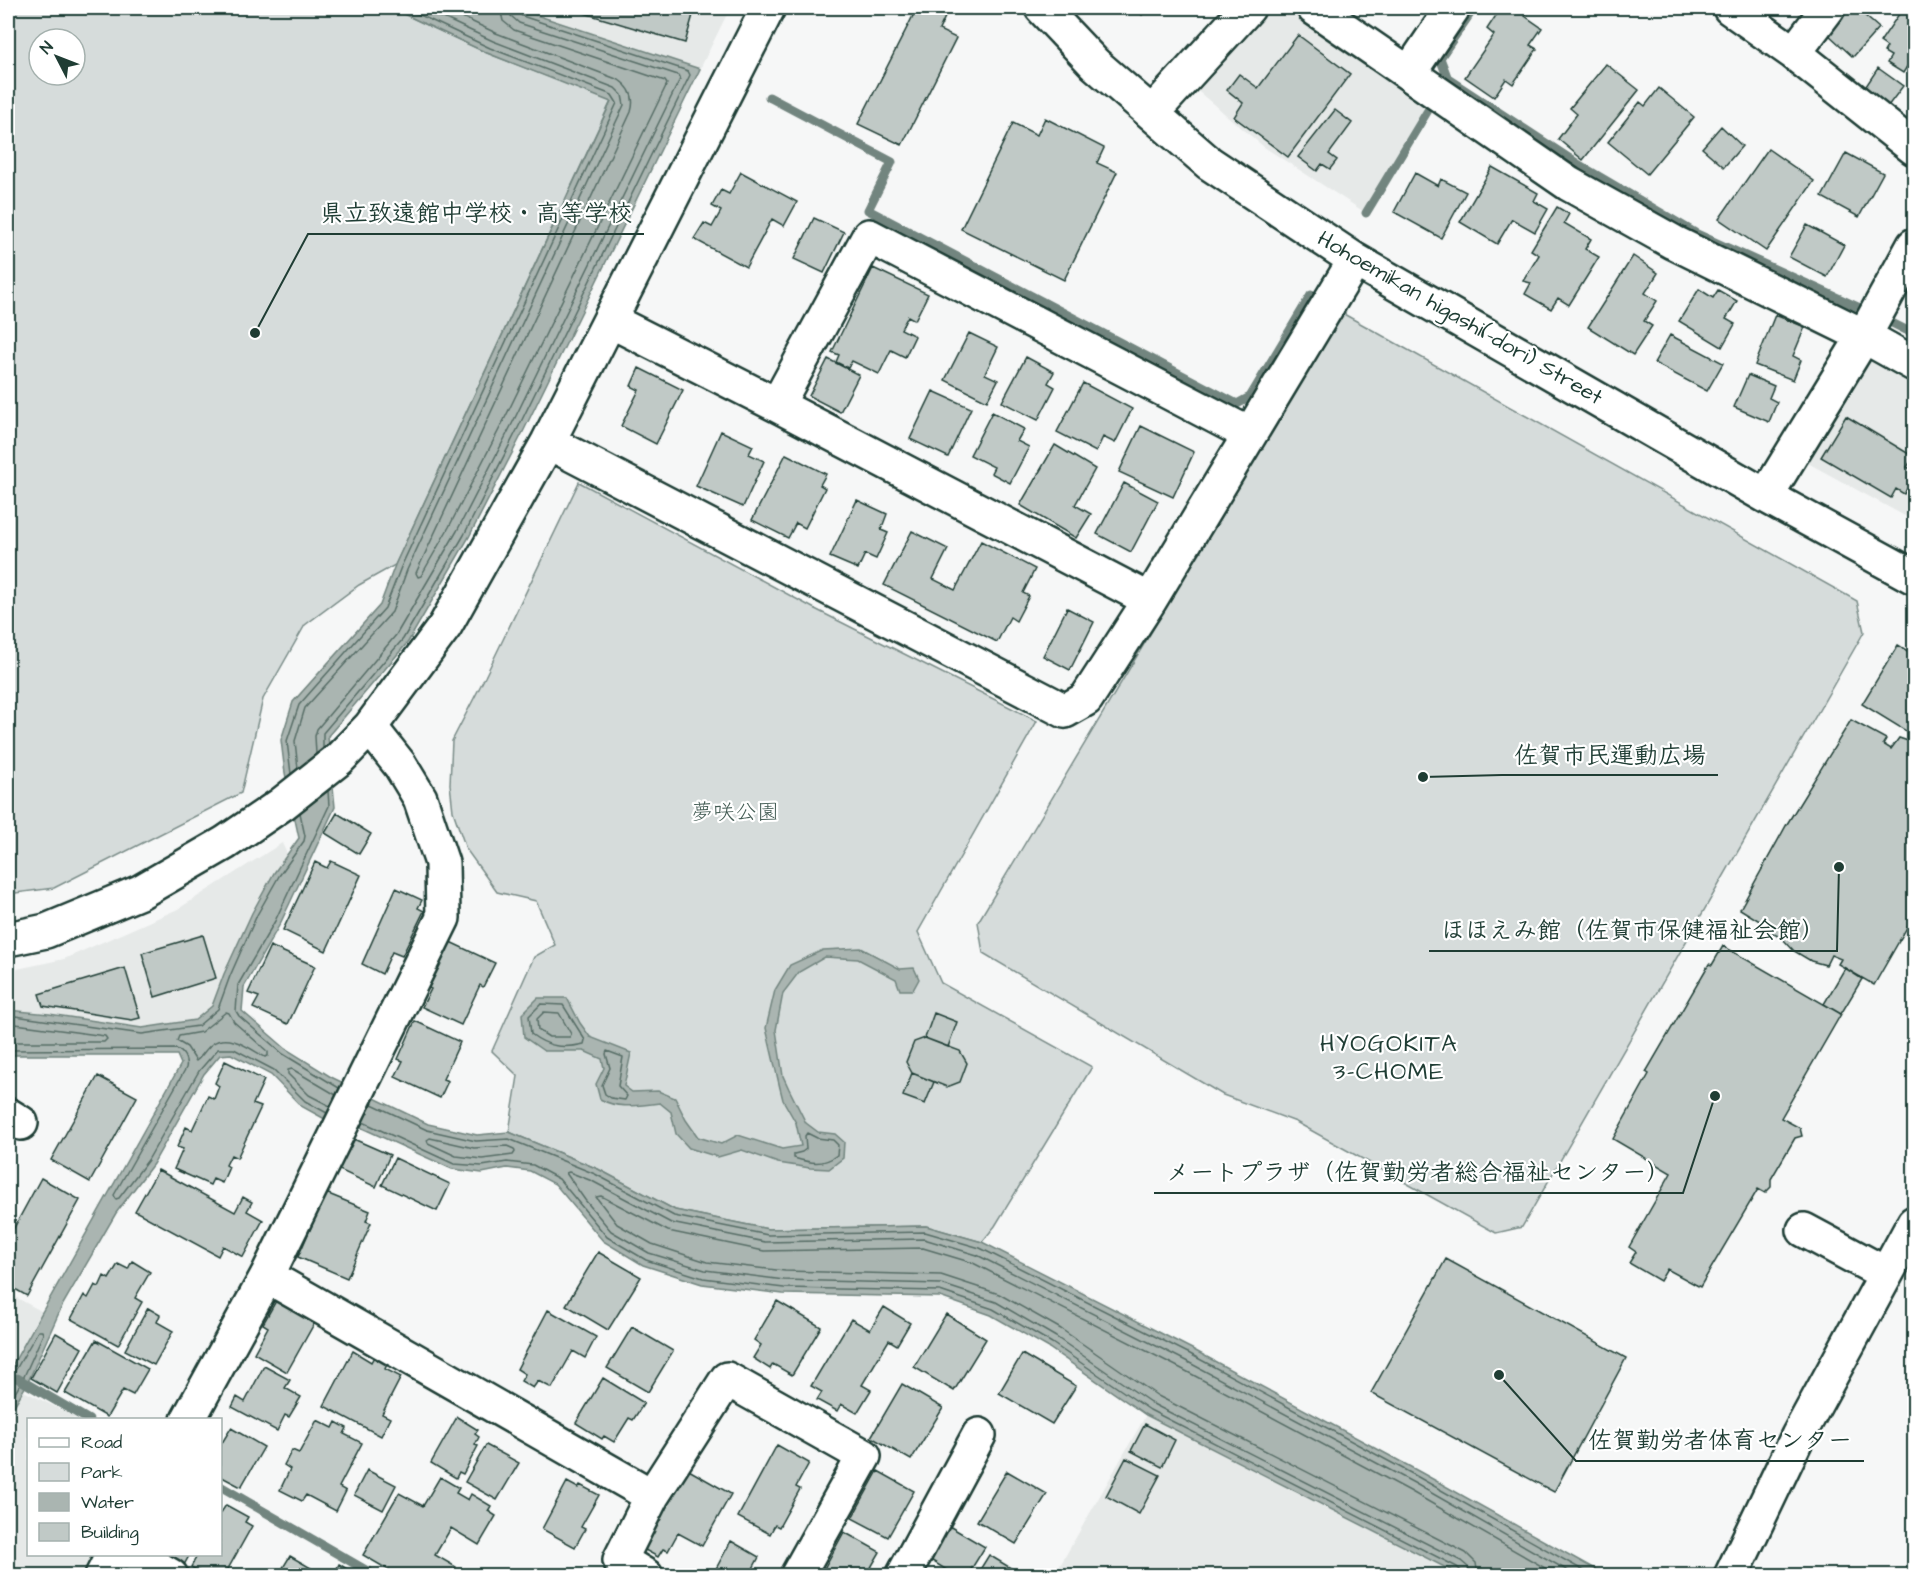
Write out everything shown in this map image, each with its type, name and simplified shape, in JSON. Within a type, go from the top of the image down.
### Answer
[{"type":"street","points":[[8,939],[46,931],[140,891],[225,843],[282,804],[339,759],[370,727],[445,626],[548,442],[768,8]]},
{"type":"street","name":"Hohoemikan higashi(-dori) Street","points":[[1042,8],[1095,64],[1209,163],[1355,260],[1766,496],[1914,577]]},
{"type":"street","points":[[1152,113],[1248,8]]},
{"type":"street","points":[[1314,8],[1569,184],[1672,242],[1871,323],[1914,364]]},
{"type":"street","points":[[1409,73],[1453,8]]},
{"type":"street","points":[[1730,8],[1794,53],[1914,148]]},
{"type":"street","points":[[1794,53],[1828,8]]},
{"type":"street","points":[[777,405],[869,236],[1249,434]]},
{"type":"street","points":[[1766,496],[1871,323],[1914,245]]},
{"type":"street","points":[[548,442],[1065,711],[1086,699],[1150,600],[1355,260]]},
{"type":"street","points":[[611,321],[1150,600]]},
{"type":"street","points":[[189,1418],[267,1276],[443,918],[442,863],[420,798],[400,765],[370,727]]},
{"type":"street","points":[[1731,1575],[1798,1436],[1914,1223]]},
{"type":"street","points":[[1804,1230],[1886,1274]]},
{"type":"street","points":[[267,1276],[652,1496]]},
{"type":"street","points":[[646,1575],[620,1560],[652,1496],[727,1379],[864,1456],[797,1575]]},
{"type":"street","points":[[903,1575],[979,1435]]},
{"type":"street","points":[[102,1575],[112,1556]]},
{"type":"street","points":[[137,1556],[171,1575]]},
{"type":"shaded area","points":[[515,8],[730,8],[700,69]]},
{"type":"shaded area","points":[[1263,8],[1298,8],[1430,107],[1366,213],[1264,147],[1193,87]]},
{"type":"shaded area","points":[[1881,358],[1914,377],[1914,521],[1806,462],[1865,359]]},
{"type":"shaded area","points":[[282,843],[287,854],[252,913],[212,1006],[195,1020],[142,1028],[8,1010],[8,971],[64,959],[178,909]]},
{"type":"shaded area","points":[[8,1293],[50,1316],[12,1385],[77,1418],[27,1418],[27,1556],[102,1556],[91,1575],[8,1575]]},
{"type":"shaded area","points":[[1146,1415],[1460,1575],[1054,1576]]},
{"type":"green space","points":[[8,8],[391,8],[487,53],[611,101],[395,565],[359,585],[305,625],[263,699],[241,793],[54,888],[8,894]]},
{"type":"green space","points":[[1342,313],[1857,601],[1864,632],[1522,1227],[1496,1233],[1296,1122],[1223,1095],[983,953],[978,922]]},
{"type":"green space","name":"夢咲公園","points":[[579,482],[815,609],[1037,721],[918,932],[941,983],[1092,1067],[995,1226],[982,1242],[926,1226],[768,1229],[675,1210],[598,1169],[509,1132],[518,1076],[492,1051],[534,957],[555,945],[536,901],[497,892],[466,849],[453,811],[450,784],[452,741]]},
{"type":"water","points":[[391,8],[515,8],[700,69],[524,430],[469,537],[408,642],[328,736],[335,807],[280,924],[244,987],[242,1011],[286,1049],[331,1077],[428,1124],[477,1135],[509,1132],[598,1169],[675,1210],[768,1229],[926,1226],[982,1242],[1192,1349],[1420,1472],[1600,1572],[1600,1575],[1460,1575],[1146,1415],[1049,1348],[991,1315],[940,1297],[783,1294],[702,1284],[643,1265],[603,1241],[555,1184],[530,1171],[507,1168],[482,1173],[452,1169],[362,1128],[323,1118],[301,1106],[271,1075],[231,1054],[220,1055],[204,1074],[153,1164],[116,1213],[62,1306],[27,1384],[8,1416],[8,1373],[181,1064],[177,1055],[8,1055],[8,1010],[142,1028],[195,1020],[212,1006],[252,913],[274,873],[299,838],[285,773],[281,740],[293,702],[380,605],[395,565],[611,102],[487,53]]},
{"type":"water","points":[[861,948],[900,969],[914,968],[919,979],[913,990],[900,990],[896,979],[858,959],[825,957],[799,972],[783,993],[776,1030],[783,1076],[806,1123],[818,1132],[835,1134],[844,1142],[843,1158],[829,1169],[778,1163],[742,1150],[718,1157],[689,1148],[676,1134],[671,1112],[660,1103],[622,1106],[600,1099],[596,1084],[604,1068],[602,1059],[584,1051],[544,1051],[524,1037],[522,1014],[538,998],[567,998],[590,1037],[631,1053],[624,1086],[632,1092],[658,1091],[675,1098],[698,1137],[721,1144],[738,1135],[782,1149],[801,1146],[796,1123],[783,1100],[766,1028],[775,990],[790,965],[823,950]]},
{"type":"building","points":[[586,8],[695,8],[685,43],[584,13]]},
{"type":"building","points":[[917,8],[926,8],[945,17],[939,30],[956,38],[902,145],[858,124]]},
{"type":"building","points":[[1135,8],[1149,8],[1142,15]]},
{"type":"building","points":[[1501,8],[1524,8],[1529,11],[1525,16],[1542,28],[1530,45],[1537,49],[1513,84],[1506,79],[1494,97],[1465,77],[1494,35],[1487,29]]},
{"type":"building","points":[[1851,8],[1856,8],[1879,28],[1853,57],[1828,34]]},
{"type":"building","points":[[1903,8],[1914,9],[1914,62],[1911,60],[1903,73],[1887,63],[1891,56],[1884,52],[1887,47],[1880,42]]},
{"type":"building","points":[[1298,35],[1350,74],[1288,157],[1234,117],[1243,103],[1227,90],[1239,74],[1258,88]]},
{"type":"building","points":[[1606,64],[1639,90],[1583,160],[1558,139],[1577,114],[1570,108]]},
{"type":"building","points":[[1878,68],[1903,86],[1888,106],[1864,89]]},
{"type":"building","points":[[1659,88],[1694,117],[1647,174],[1608,142],[1640,102],[1645,106]]},
{"type":"building","points":[[1335,110],[1352,123],[1329,154],[1337,160],[1330,169],[1322,164],[1317,171],[1298,157]]},
{"type":"building","points":[[1045,118],[1104,148],[1097,163],[1117,172],[1064,280],[961,229],[1013,123],[1037,135]]},
{"type":"building","points":[[1721,126],[1742,146],[1724,167],[1702,148]]},
{"type":"building","points":[[1768,149],[1814,181],[1766,251],[1719,219]]},
{"type":"building","points":[[1846,153],[1883,173],[1859,217],[1822,197]]},
{"type":"building","points":[[1492,167],[1538,193],[1534,201],[1548,209],[1535,232],[1512,219],[1497,244],[1460,222]]},
{"type":"building","points":[[741,172],[797,202],[784,226],[772,219],[746,267],[694,239],[704,223],[712,227],[721,211],[712,206],[721,190],[729,194]]},
{"type":"building","points":[[1415,173],[1438,186],[1441,179],[1466,192],[1441,238],[1394,212]]},
{"type":"building","points":[[1557,207],[1569,214],[1564,223],[1591,239],[1585,249],[1599,257],[1569,305],[1558,298],[1551,309],[1525,294],[1531,283],[1523,281],[1539,255],[1531,250]]},
{"type":"building","points":[[814,218],[844,232],[824,273],[794,259]]},
{"type":"building","points":[[1807,225],[1844,245],[1827,277],[1789,257]]},
{"type":"building","points":[[1633,256],[1658,273],[1645,293],[1657,301],[1644,321],[1652,326],[1633,355],[1588,327]]},
{"type":"building","points":[[873,268],[928,294],[915,320],[908,316],[901,329],[915,336],[905,357],[891,350],[879,374],[852,361],[848,368],[836,362],[839,355],[832,352]]},
{"type":"building","points":[[1699,289],[1713,298],[1718,290],[1737,301],[1726,319],[1735,324],[1722,347],[1679,321]]},
{"type":"building","points":[[1775,315],[1805,327],[1793,356],[1801,360],[1793,380],[1755,365]]},
{"type":"building","points":[[969,333],[998,347],[985,374],[998,380],[987,401],[945,380]]},
{"type":"building","points":[[1670,335],[1723,363],[1707,391],[1654,363]]},
{"type":"building","points":[[1026,357],[1054,372],[1048,383],[1055,387],[1038,420],[1002,402]]},
{"type":"building","points":[[828,359],[859,375],[840,412],[809,396]]},
{"type":"building","points":[[639,368],[683,390],[656,444],[621,426],[639,390],[631,386]]},
{"type":"building","points":[[1748,375],[1774,386],[1769,398],[1777,402],[1769,422],[1734,407]]},
{"type":"building","points":[[1083,383],[1132,409],[1115,443],[1103,437],[1096,452],[1057,432]]},
{"type":"building","points":[[933,391],[971,408],[948,457],[910,439]]},
{"type":"building","points":[[992,412],[1024,429],[1017,441],[1029,447],[1010,483],[991,473],[994,467],[970,455]]},
{"type":"building","points":[[1846,416],[1914,457],[1907,467],[1914,471],[1914,477],[1904,494],[1896,489],[1891,498],[1821,457]]},
{"type":"building","points":[[1141,426],[1194,452],[1173,497],[1119,472]]},
{"type":"building","points":[[721,431],[753,446],[749,454],[764,461],[743,507],[696,486]]},
{"type":"building","points":[[1055,445],[1095,469],[1075,505],[1091,514],[1076,538],[1020,505]]},
{"type":"building","points":[[786,454],[826,474],[820,485],[825,488],[805,528],[796,523],[788,538],[752,520]]},
{"type":"building","points":[[1124,483],[1158,501],[1131,552],[1097,534]]},
{"type":"building","points":[[857,500],[887,514],[881,530],[888,533],[876,559],[865,554],[858,569],[830,557]]},
{"type":"building","points":[[912,531],[948,549],[933,579],[955,590],[981,541],[1035,569],[1023,593],[1029,596],[1016,621],[1010,617],[997,642],[884,585]]},
{"type":"building","points":[[1067,608],[1094,622],[1070,670],[1043,656]]},
{"type":"building","points":[[1898,645],[1914,655],[1914,736],[1862,704]]},
{"type":"building","points":[[1851,720],[1886,739],[1883,744],[1891,749],[1899,738],[1914,743],[1914,915],[1874,985],[1838,964],[1841,959],[1831,955],[1826,965],[1811,961],[1769,931],[1771,928],[1740,909],[1787,824]]},
{"type":"building","points":[[337,813],[371,834],[359,854],[325,833]]},
{"type":"building","points":[[331,861],[361,875],[326,951],[283,930],[315,862],[327,868]]},
{"type":"building","points":[[396,888],[422,900],[418,908],[424,911],[402,956],[392,952],[382,974],[362,964]]},
{"type":"building","points":[[203,935],[216,978],[155,997],[142,953]]},
{"type":"building","points":[[448,941],[495,963],[483,987],[480,985],[461,1025],[422,1007],[431,989],[427,987]]},
{"type":"building","points":[[270,946],[315,966],[288,1024],[253,1008],[259,997],[248,993]]},
{"type":"building","points":[[1723,946],[1841,1014],[1781,1118],[1800,1128],[1802,1136],[1795,1138],[1771,1179],[1771,1187],[1765,1193],[1758,1189],[1700,1287],[1667,1269],[1660,1281],[1629,1263],[1636,1252],[1629,1247],[1671,1173],[1613,1139],[1649,1074],[1646,1072],[1709,964],[1712,965]]},
{"type":"building","points":[[125,968],[140,1018],[132,1020],[43,1006],[39,994]]},
{"type":"building","points":[[1845,968],[1862,979],[1841,1014],[1824,1004]]},
{"type":"building","points":[[934,1013],[957,1022],[948,1047],[925,1038]]},
{"type":"building","points":[[415,1021],[460,1042],[443,1079],[448,1081],[440,1098],[395,1077],[403,1061],[398,1059]]},
{"type":"building","points":[[925,1038],[960,1051],[967,1063],[960,1082],[947,1087],[912,1073],[906,1062],[914,1042]]},
{"type":"building","points":[[225,1061],[264,1080],[253,1104],[261,1107],[237,1158],[231,1155],[222,1183],[213,1179],[210,1185],[174,1169],[183,1149],[177,1147],[186,1127],[192,1130],[208,1096],[214,1099],[219,1086],[215,1083]]},
{"type":"building","points":[[912,1073],[934,1082],[925,1104],[903,1096]]},
{"type":"building","points":[[98,1076],[137,1097],[90,1182],[51,1160]]},
{"type":"building","points":[[349,1137],[390,1155],[376,1187],[335,1168]]},
{"type":"building","points":[[395,1158],[450,1184],[437,1211],[382,1185]]},
{"type":"building","points":[[158,1170],[235,1212],[243,1197],[252,1202],[247,1211],[263,1220],[243,1257],[223,1246],[218,1256],[135,1211]]},
{"type":"building","points":[[41,1178],[80,1200],[27,1296],[8,1285],[8,1239]]},
{"type":"building","points":[[326,1193],[370,1211],[366,1221],[371,1223],[347,1278],[298,1257]]},
{"type":"building","points":[[598,1252],[641,1277],[608,1330],[566,1305]]},
{"type":"building","points":[[1446,1259],[1626,1358],[1554,1492],[1371,1393]]},
{"type":"building","points":[[132,1261],[150,1272],[135,1298],[142,1302],[118,1345],[71,1319],[84,1295],[88,1298],[95,1285],[99,1287],[104,1276],[109,1279],[118,1264],[128,1269]]},
{"type":"building","points":[[276,1301],[315,1322],[287,1372],[254,1353],[268,1327],[263,1324]]},
{"type":"building","points":[[777,1301],[821,1327],[792,1375],[773,1364],[770,1369],[753,1358],[761,1345],[754,1340]]},
{"type":"building","points":[[884,1307],[910,1323],[897,1345],[889,1340],[862,1385],[871,1390],[857,1413],[841,1404],[837,1411],[817,1400],[822,1392],[811,1386],[851,1319],[870,1330]]},
{"type":"building","points":[[148,1308],[160,1315],[157,1322],[173,1331],[154,1365],[125,1350]]},
{"type":"building","points":[[548,1310],[596,1337],[585,1358],[573,1351],[552,1388],[538,1381],[533,1388],[521,1381],[525,1374],[517,1369]]},
{"type":"building","points":[[946,1314],[986,1339],[954,1391],[914,1367]]},
{"type":"building","points":[[632,1327],[673,1351],[648,1392],[607,1368]]},
{"type":"building","points":[[56,1333],[82,1348],[57,1393],[31,1378]]},
{"type":"building","points":[[96,1340],[148,1369],[133,1395],[123,1390],[107,1417],[65,1393]]},
{"type":"building","points":[[353,1351],[371,1362],[375,1355],[388,1362],[385,1369],[401,1377],[382,1414],[390,1418],[381,1436],[324,1406]]},
{"type":"building","points":[[1022,1354],[1076,1386],[1052,1424],[999,1393]]},
{"type":"building","points":[[264,1366],[290,1380],[285,1388],[301,1397],[289,1417],[285,1415],[277,1431],[232,1407],[237,1397],[245,1402]]},
{"type":"building","points":[[603,1378],[644,1403],[633,1420],[629,1418],[614,1442],[604,1436],[602,1439],[576,1423]]},
{"type":"building","points":[[902,1384],[943,1408],[911,1460],[871,1437]]},
{"type":"building","points":[[457,1417],[478,1430],[475,1434],[479,1437],[475,1445],[478,1446],[463,1474],[459,1472],[456,1478],[431,1463]]},
{"type":"building","points":[[317,1420],[333,1428],[336,1422],[347,1428],[344,1434],[362,1443],[339,1487],[346,1491],[336,1511],[306,1495],[302,1501],[280,1490],[290,1469],[284,1465],[292,1450],[299,1453]]},
{"type":"building","points":[[1145,1424],[1175,1440],[1162,1467],[1131,1451]]},
{"type":"building","points":[[231,1428],[264,1447],[241,1487],[222,1477],[222,1443]]},
{"type":"building","points":[[486,1445],[519,1463],[497,1500],[465,1482]]},
{"type":"building","points":[[777,1445],[809,1463],[796,1487],[800,1489],[779,1527],[775,1525],[770,1534],[738,1517]]},
{"type":"building","points":[[1126,1458],[1160,1475],[1139,1514],[1106,1496]]},
{"type":"building","points":[[687,1469],[731,1494],[702,1546],[678,1533],[668,1551],[663,1549],[658,1557],[643,1549]]},
{"type":"building","points":[[367,1470],[396,1485],[383,1510],[354,1495]]},
{"type":"building","points":[[878,1471],[914,1491],[888,1537],[852,1518]]},
{"type":"building","points":[[1007,1471],[1047,1494],[1016,1544],[977,1521]]},
{"type":"building","points":[[440,1477],[459,1488],[456,1493],[468,1500],[471,1494],[491,1506],[488,1511],[496,1516],[479,1545],[451,1528],[435,1555],[456,1567],[451,1576],[399,1576],[363,1555],[399,1493],[423,1506]]},
{"type":"building","points":[[567,1482],[578,1488],[580,1485],[599,1495],[581,1527],[585,1529],[575,1547],[542,1529]]},
{"type":"building","points":[[226,1505],[248,1517],[245,1522],[252,1526],[224,1576],[207,1576],[191,1567],[197,1556],[222,1556],[222,1511]]},
{"type":"building","points":[[949,1526],[985,1547],[967,1576],[956,1576],[929,1559]]},
{"type":"building","points":[[844,1532],[880,1552],[866,1576],[820,1576]]},
{"type":"building","points":[[731,1541],[759,1557],[749,1576],[712,1576]]},
{"type":"building","points":[[989,1555],[1019,1573],[1017,1576],[976,1576]]},
{"type":"building","points":[[169,1556],[189,1556],[184,1565]]},
{"type":"building","points":[[290,1556],[311,1568],[307,1576],[278,1576]]},
{"type":"building","points":[[339,1564],[358,1576],[333,1576]]},
{"type":"waterway","points":[[1474,8],[1440,58],[1448,79],[1581,166],[1695,233],[1869,312]]},
{"type":"waterway","points":[[769,97],[892,162],[868,210],[1237,404],[1250,397],[1311,295]]},
{"type":"waterway","points":[[1366,213],[1430,107]]},
{"type":"waterway","points":[[1882,318],[1914,334]]},
{"type":"waterway","points":[[17,1378],[86,1418]]},
{"type":"waterway","points":[[222,1487],[376,1576]]},
{"type":"place","name":"県立致遠館中学校・高等学校","points":[[255,333]]},
{"type":"place","name":"佐賀市民運動広場","points":[[1423,777]]},
{"type":"place","name":"ほほえみ館（佐賀市保健福祉会館）","points":[[1839,867]]},
{"type":"place","name":"メートプラザ（佐賀勤労者総合福祉センター）","points":[[1715,1096]]},
{"type":"place","name":"佐賀勤労者体育センター","points":[[1499,1375]]},
{"type":"district","name":"HYOGOKITA 3-CHOME","points":[[1389,1058]]}]
